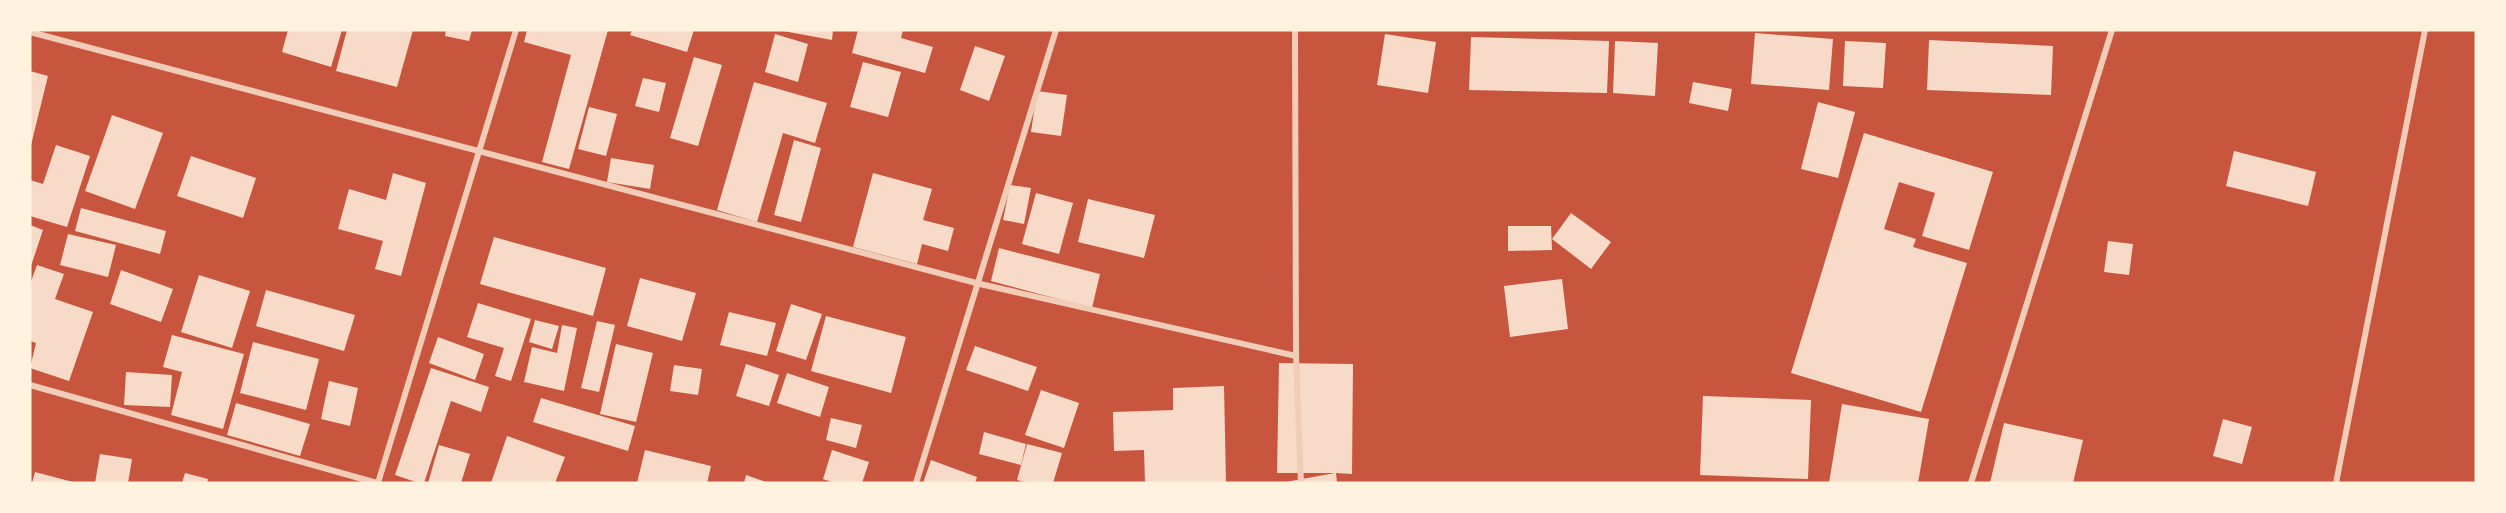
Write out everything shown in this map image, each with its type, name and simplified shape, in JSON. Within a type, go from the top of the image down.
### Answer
[{"type":"street","points":[[30,386],[378,483],[516,30]]},
{"type":"street","points":[[916,483],[980,284],[1056,30]]},
{"type":"street","points":[[1295,30],[1296,356],[1301,483]]},
{"type":"street","points":[[1971,483],[2112,30]]},
{"type":"street","points":[[2336,483],[2425,30]]},
{"type":"street","points":[[30,32],[980,284],[1296,356]]},
{"type":"building","points":[[288,30],[342,30],[331,67],[282,52]]},
{"type":"building","points":[[347,30],[413,30],[397,87],[336,71]]},
{"type":"building","points":[[446,30],[472,30],[469,41],[445,36]]},
{"type":"building","points":[[527,30],[608,30],[569,169],[542,162],[571,55],[524,42]]},
{"type":"building","points":[[632,30],[694,30],[687,52],[630,35]]},
{"type":"building","points":[[778,30],[833,30],[832,40]]},
{"type":"building","points":[[858,30],[903,30],[901,38],[933,47],[925,73],[852,53]]},
{"type":"building","points":[[1755,33],[1833,39],[1829,90],[1751,84]]},
{"type":"building","points":[[775,34],[808,44],[798,82],[765,72]]},
{"type":"building","points":[[1385,34],[1436,42],[1428,93],[1377,85]]},
{"type":"building","points":[[1471,37],[1609,41],[1607,93],[1469,90]]},
{"type":"building","points":[[1929,40],[2053,46],[2051,95],[1927,90]]},
{"type":"building","points":[[1615,41],[1658,43],[1655,96],[1613,93]]},
{"type":"building","points":[[1845,41],[1886,43],[1883,88],[1843,86]]},
{"type":"building","points":[[975,46],[1005,56],[989,101],[960,90]]},
{"type":"building","points":[[694,57],[722,65],[698,146],[670,138]]},
{"type":"building","points":[[863,62],[901,72],[888,117],[850,107]]},
{"type":"building","points":[[30,71],[48,76],[31,145],[30,145]]},
{"type":"building","points":[[643,78],[666,83],[659,112],[635,106]]},
{"type":"building","points":[[754,82],[827,103],[815,143],[783,133],[757,222],[717,210]]},
{"type":"building","points":[[1693,82],[1732,89],[1728,111],[1689,103]]},
{"type":"building","points":[[1037,91],[1067,95],[1061,136],[1031,132]]},
{"type":"building","points":[[1818,102],[1855,112],[1838,178],[1801,169]]},
{"type":"building","points":[[589,107],[617,114],[606,156],[578,149]]},
{"type":"building","points":[[112,115],[163,133],[135,209],[85,191]]},
{"type":"building","points":[[1864,133],[1993,172],[1969,250],[1922,236],[1935,193],[1899,182],[1884,229],[1916,239],[1913,247],[1967,263],[1921,412],[1791,373]]},
{"type":"building","points":[[794,140],[821,148],[801,222],[774,215]]},
{"type":"building","points":[[56,145],[90,156],[67,227],[30,216],[30,180],[43,184]]},
{"type":"building","points":[[2234,151],[2316,172],[2308,206],[2226,186]]},
{"type":"building","points":[[191,156],[256,178],[243,218],[177,196]]},
{"type":"building","points":[[611,158],[654,165],[650,189],[607,182]]},
{"type":"building","points":[[393,173],[426,183],[401,276],[375,269],[383,241],[338,229],[349,189],[386,200]]},
{"type":"building","points":[[873,173],[932,189],[923,220],[954,228],[948,251],[922,244],[917,264],[853,247]]},
{"type":"building","points":[[1010,185],[1031,188],[1024,224],[1003,220]]},
{"type":"building","points":[[1036,193],[1073,203],[1059,254],[1022,244]]},
{"type":"building","points":[[1088,199],[1155,215],[1144,258],[1078,242]]},
{"type":"building","points":[[81,208],[166,231],[160,254],[75,231]]},
{"type":"building","points":[[1571,213],[1611,242],[1591,269],[1552,239]]},
{"type":"building","points":[[30,225],[43,230],[30,269]]},
{"type":"building","points":[[1508,226],[1551,226],[1552,250],[1508,251]]},
{"type":"building","points":[[68,234],[116,245],[108,277],[60,265]]},
{"type":"building","points":[[494,237],[606,268],[593,316],[480,284]]},
{"type":"building","points":[[2108,241],[2133,244],[2129,275],[2104,272]]},
{"type":"building","points":[[999,248],[1100,274],[1092,308],[991,281]]},
{"type":"building","points":[[37,265],[64,274],[55,299],[93,312],[69,381],[30,368],[36,343],[30,341],[30,284]]},
{"type":"building","points":[[121,270],[173,289],[161,322],[110,304]]},
{"type":"building","points":[[199,275],[250,291],[232,348],[181,332]]},
{"type":"building","points":[[640,278],[696,293],[682,341],[627,326]]},
{"type":"building","points":[[1562,279],[1568,329],[1510,337],[1504,286]]},
{"type":"building","points":[[266,290],[355,315],[344,351],[256,326]]},
{"type":"building","points":[[478,303],[531,319],[511,381],[495,376],[504,348],[467,337]]},
{"type":"building","points":[[791,304],[822,314],[806,360],[776,351]]},
{"type":"building","points":[[729,312],[776,323],[767,356],[720,345]]},
{"type":"building","points":[[826,316],[906,337],[891,393],[811,371]]},
{"type":"building","points":[[535,320],[559,326],[552,349],[529,342]]},
{"type":"building","points":[[597,321],[615,325],[599,392],[581,388]]},
{"type":"building","points":[[562,325],[577,328],[564,391],[524,382],[532,347],[557,353]]},
{"type":"building","points":[[172,335],[244,354],[223,429],[171,415],[182,372],[163,367]]},
{"type":"building","points":[[438,337],[484,354],[475,380],[429,363]]},
{"type":"building","points":[[253,342],[319,359],[306,410],[240,393]]},
{"type":"building","points":[[616,344],[653,353],[636,422],[600,414]]},
{"type":"building","points":[[975,346],[1037,367],[1028,391],[966,370]]},
{"type":"building","points":[[1279,363],[1353,364],[1352,474],[1336,473],[1337,483],[1280,483],[1335,473],[1277,473]]},
{"type":"building","points":[[746,364],[779,375],[769,406],[736,396]]},
{"type":"building","points":[[674,365],[702,369],[698,395],[670,391]]},
{"type":"building","points":[[431,368],[489,387],[481,412],[451,401],[424,483],[419,483],[395,475]]},
{"type":"building","points":[[126,372],[172,375],[170,407],[124,405]]},
{"type":"building","points":[[787,373],[829,387],[820,417],[777,403]]},
{"type":"building","points":[[329,381],[358,388],[350,426],[321,419]]},
{"type":"building","points":[[1224,386],[1226,482],[1145,483],[1144,450],[1114,451],[1113,412],[1173,410],[1173,388]]},
{"type":"building","points":[[1041,390],[1079,403],[1064,448],[1025,435]]},
{"type":"building","points":[[1703,396],[1811,400],[1808,479],[1700,475]]},
{"type":"building","points":[[541,398],[635,426],[628,451],[533,422]]},
{"type":"building","points":[[236,403],[310,424],[300,456],[227,435]]},
{"type":"building","points":[[1842,404],[1929,419],[1918,483],[1829,483]]},
{"type":"building","points":[[831,418],[862,425],[856,448],[826,440]]},
{"type":"building","points":[[2223,419],[2252,427],[2242,464],[2213,456]]},
{"type":"building","points":[[2004,423],[2083,440],[2073,483],[1990,483]]},
{"type":"building","points":[[984,432],[1026,444],[1021,465],[979,454]]},
{"type":"building","points":[[507,436],[565,457],[555,483],[491,483]]},
{"type":"building","points":[[1027,444],[1062,453],[1053,483],[1029,483],[1017,480]]},
{"type":"building","points":[[439,445],[470,454],[461,483],[428,483]]},
{"type":"building","points":[[645,450],[711,466],[707,483],[637,483]]},
{"type":"building","points":[[832,450],[869,462],[862,483],[835,483],[823,479]]},
{"type":"building","points":[[100,454],[132,459],[128,483],[95,483]]},
{"type":"building","points":[[931,460],[977,477],[975,483],[923,483]]},
{"type":"building","points":[[35,472],[73,482],[73,483],[32,483]]},
{"type":"building","points":[[185,473],[208,479],[207,483],[182,483]]},
{"type":"building","points":[[746,475],[769,483],[744,483]]}]
